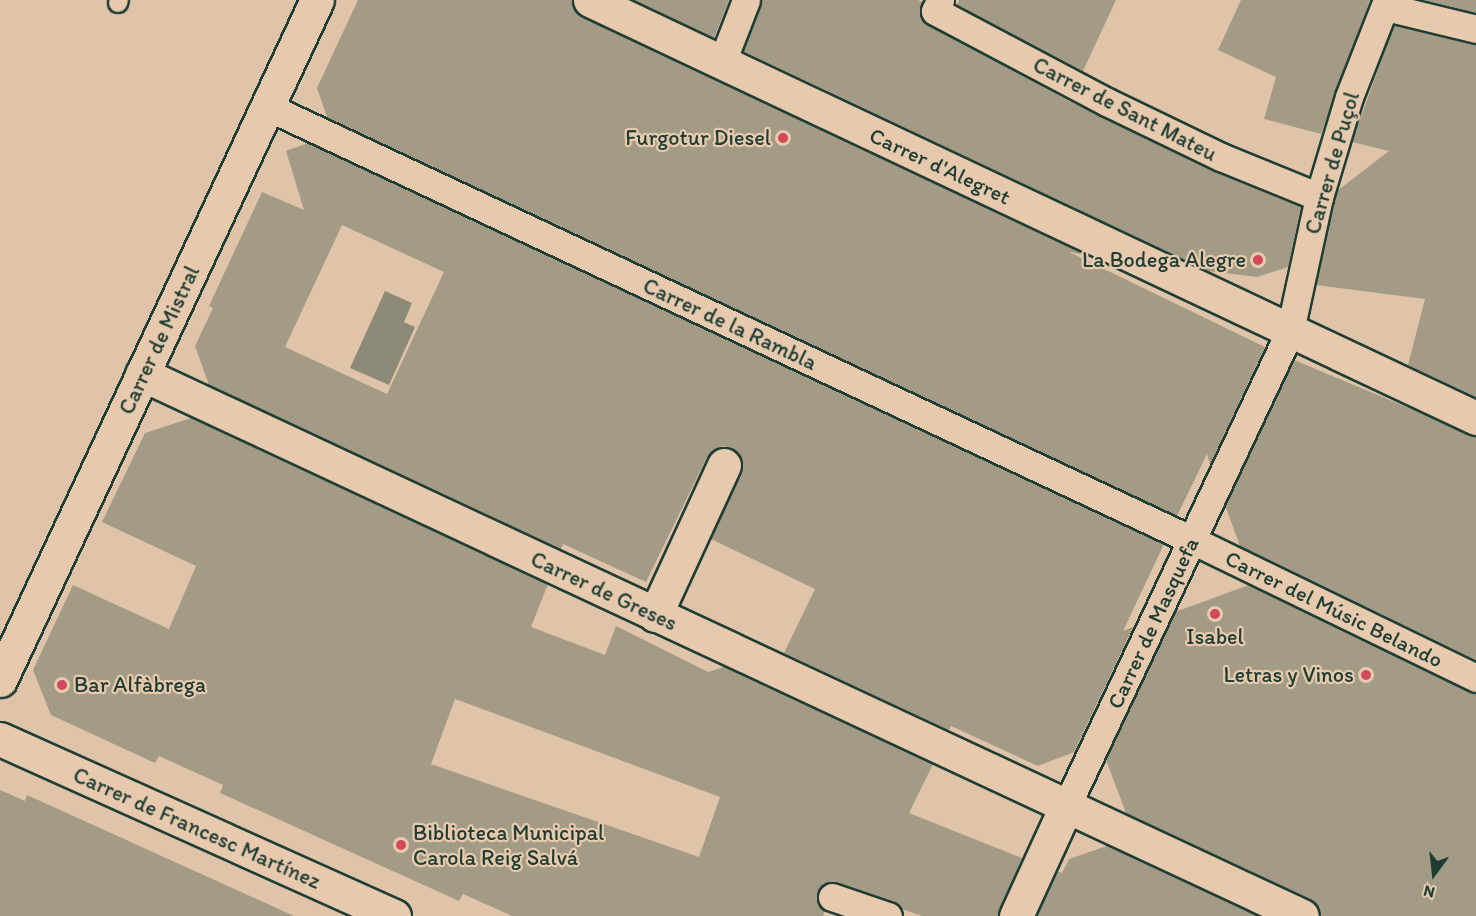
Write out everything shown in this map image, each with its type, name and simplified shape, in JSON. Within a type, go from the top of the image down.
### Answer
[{"type":"street","name":"Carrer de Mistral","points":[[0,680],[268,107],[315,0]]},
{"type":"street","name":"Carrer d'Alegret","points":[[591,0],[1476,418]]},
{"type":"street","points":[[722,62],[746,0]]},
{"type":"street","points":[[1386,4],[1476,28]]},
{"type":"street","name":"Carrer de Puçol","points":[[1290,331],[1319,197],[1349,96],[1386,4]]},
{"type":"street","name":"Carrer de Sant Mateu","points":[[938,5],[1107,102],[1221,158],[1319,197]]},
{"type":"street","name":"Carrer de la Rambla","points":[[268,107],[1192,540]]},
{"type":"street","name":"Carrer de Masquefa","points":[[1016,916],[1290,331]]},
{"type":"street","name":"Carrer de Greses","points":[[142,374],[1302,916]]},
{"type":"street","points":[[655,615],[724,465]]},
{"type":"street","name":"Carrer del Músic Belando","points":[[1192,540],[1476,678]]},
{"type":"street","name":"Carrer de Francesc Martínez","points":[[0,739],[394,916]]},
{"type":"street","points":[[832,897],[888,916]]},
{"type":"shaded area","points":[[385,291],[412,303],[404,322],[415,327],[389,385],[350,368]]},
{"type":"building","points":[[358,0],[572,0],[582,17],[1086,255],[1069,252],[1265,347],[1210,464],[1207,454],[1177,516],[327,117],[317,88]]},
{"type":"building","points":[[634,0],[729,0],[714,38]]},
{"type":"building","points":[[761,0],[918,0],[922,2],[922,19],[928,25],[1069,101],[1215,172],[1301,207],[1288,267],[1257,277],[1208,271],[743,51]]},
{"type":"building","points":[[959,0],[1116,0],[1083,71],[957,5]]},
{"type":"building","points":[[1241,0],[1370,0],[1321,134],[1264,119],[1276,77],[1218,50]]},
{"type":"building","points":[[1424,0],[1476,0],[1476,13]]},
{"type":"building","points":[[1394,25],[1476,44],[1476,397],[1408,365],[1425,299],[1316,285],[1337,191],[1389,151],[1352,142]]},
{"type":"building","points":[[308,143],[1164,544],[1123,631],[1133,627],[1074,752],[1038,766],[951,726],[949,730],[784,653],[815,589],[711,539],[741,472],[740,455],[731,448],[722,446],[707,457],[646,582],[563,544],[561,549],[209,385],[195,346],[213,308],[209,306],[262,192],[304,210],[286,151]],"holes":[[[342,225],[444,272],[387,394],[285,347]]]},
{"type":"building","points":[[1294,360],[1476,436],[1476,660],[1240,546],[1225,505]]},
{"type":"building","points":[[191,418],[548,584],[531,627],[605,655],[616,626],[708,672],[724,667],[933,764],[909,813],[1022,858],[998,916],[922,916],[902,909],[893,901],[830,882],[817,893],[817,901],[825,911],[823,916],[512,916],[463,894],[459,901],[220,793],[223,785],[159,756],[155,763],[51,715],[33,670],[73,585],[169,629],[196,566],[102,522],[145,433]],"holes":[[[455,699],[720,797],[699,857],[431,764]]]},
{"type":"building","points":[[1249,585],[1476,694],[1476,916],[1320,916],[1310,899],[1126,813],[1106,760],[1175,612]]},
{"type":"building","points":[[0,790],[25,801],[27,795],[294,916],[0,916]]},
{"type":"building","points":[[1107,846],[1258,916],[1037,916],[1057,871],[1062,873],[1069,859]]},
{"type":"place","name":"Furgotur Diesel","points":[[783,138]]},
{"type":"place","name":"La Bodega Alegre","points":[[1258,260]]},
{"type":"place","name":"Isabel","points":[[1215,614]]},
{"type":"place","name":"Letras y Vinos","points":[[1366,675]]},
{"type":"place","name":"Bar Alfàbrega","points":[[62,685]]},
{"type":"place","name":"Biblioteca Municipal Carola Reig Salvá","points":[[401,845]]}]
